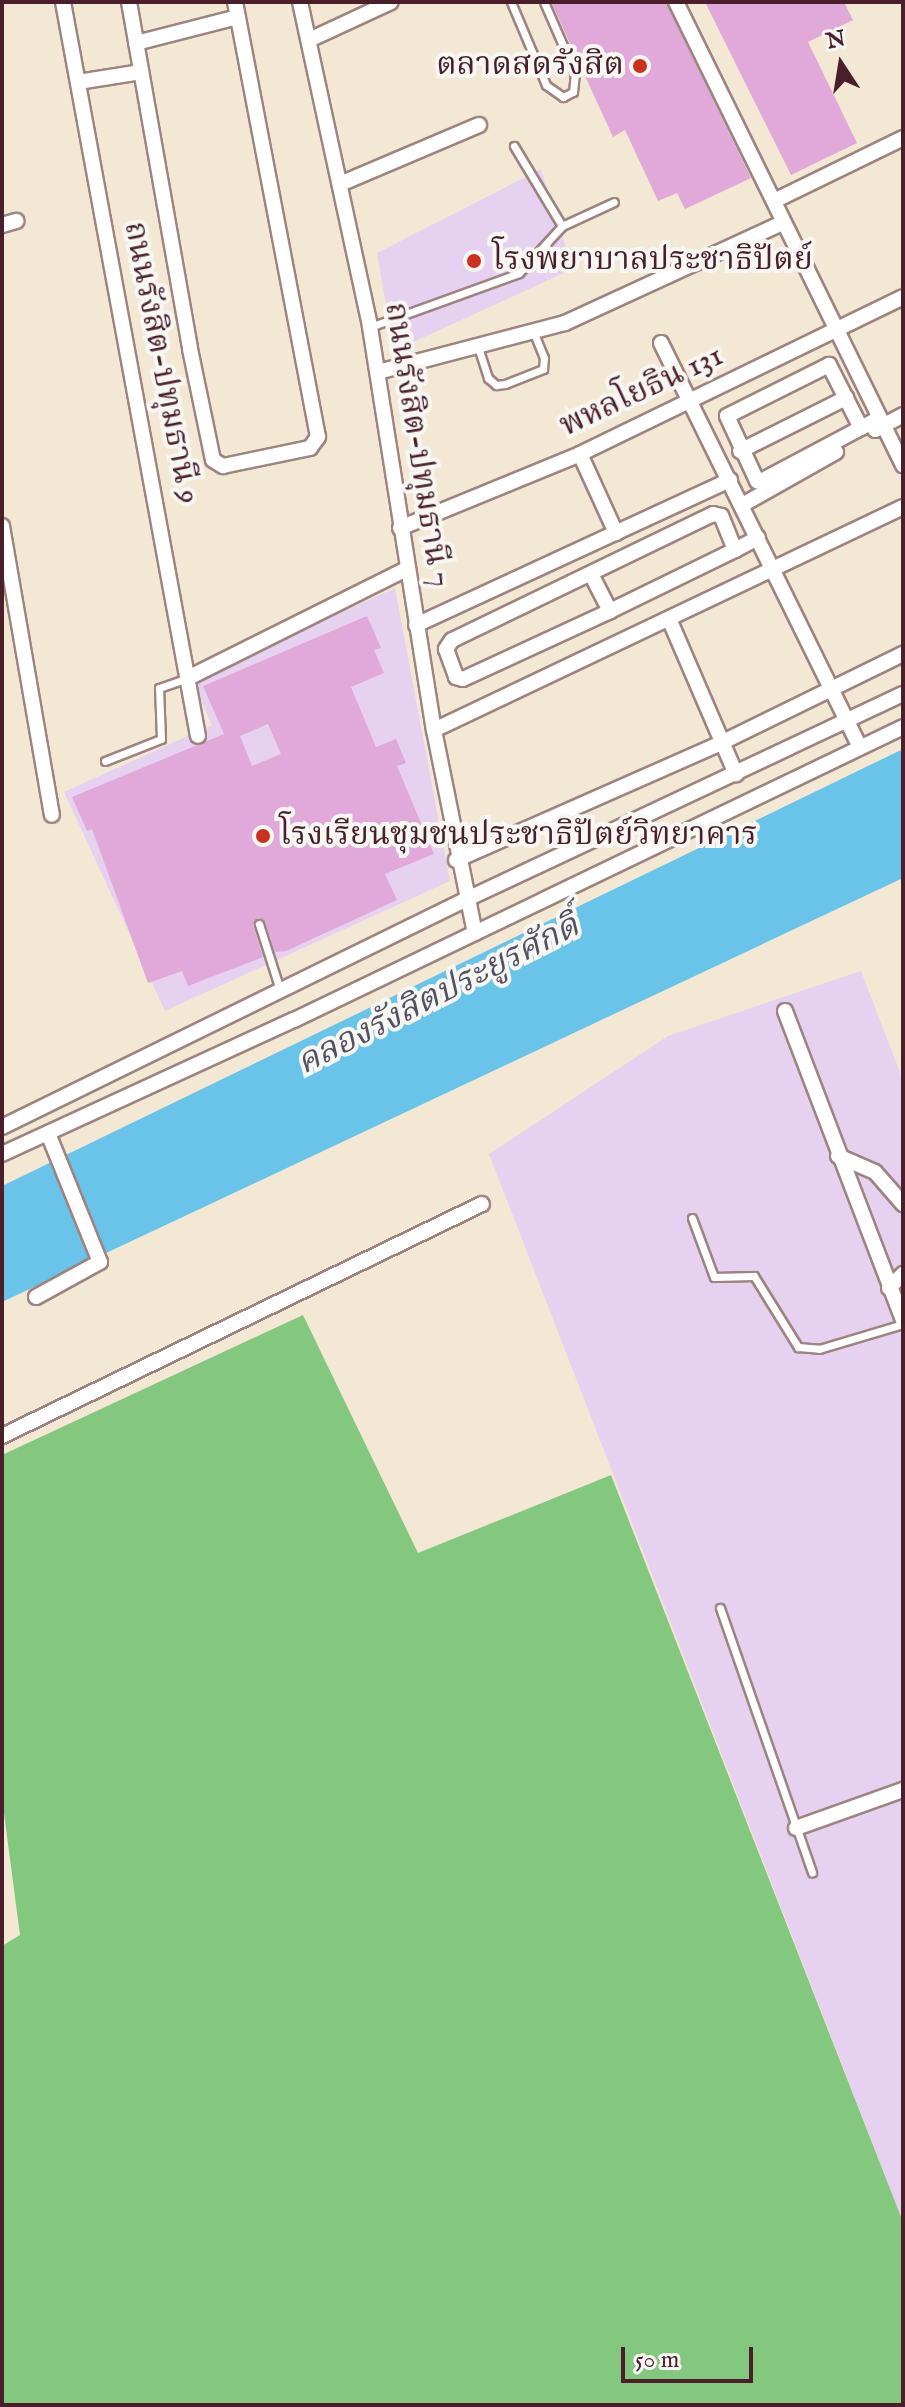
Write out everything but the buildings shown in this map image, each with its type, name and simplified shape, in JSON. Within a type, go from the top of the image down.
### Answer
[{"type":"street","name":"ถนนรังสิต-ปทุมธานี 9","points":[[63,2],[198,736]]},
{"type":"street","points":[[129,2],[136,43],[141,72],[213,460],[223,466],[310,448],[318,437],[237,10],[136,43]]},
{"type":"street","name":"ถนนรังสิต-ปทุมธานี 7","points":[[300,2],[370,327],[400,528],[456,860],[475,933]]},
{"type":"street","points":[[309,40],[391,2]]},
{"type":"street","points":[[676,2],[903,465]]},
{"type":"street","points":[[78,82],[141,72]]},
{"type":"street","points":[[340,184],[479,125]]},
{"type":"street","points":[[774,201],[903,138]]},
{"type":"street","points":[[378,372],[534,333],[782,223]]},
{"type":"street","name":"พหลโยธิน 131","points":[[400,528],[580,454],[903,297]]},
{"type":"street","points":[[661,343],[860,747]]},
{"type":"street","points":[[861,428],[829,365],[733,411],[728,424],[753,478],[763,480],[861,428],[903,415]]},
{"type":"street","points":[[740,451],[846,398]]},
{"type":"street","points":[[742,505],[881,422]]},
{"type":"street","points":[[580,454],[616,533]]},
{"type":"street","points":[[416,625],[730,480]]},
{"type":"street","points":[[434,730],[670,621],[903,507]]},
{"type":"street","points":[[735,550],[721,516],[713,514],[447,644],[456,677],[463,679],[610,611],[735,550],[758,538]]},
{"type":"street","points":[[2,526],[52,815]]},
{"type":"street","points":[[188,678],[407,569]]},
{"type":"street","points":[[591,574],[610,611]]},
{"type":"street","points":[[670,621],[736,774]]},
{"type":"street","points":[[456,860],[721,743],[903,654]]},
{"type":"street","points":[[2,1127],[465,900],[903,694]]},
{"type":"street","points":[[2,1154],[475,933],[903,727]]},
{"type":"street","points":[[785,1011],[903,1322]]},
{"type":"street","points":[[36,1297],[96,1268],[99,1258],[48,1133]]},
{"type":"street","points":[[838,1156],[875,1172],[903,1204]]},
{"type":"street","points":[[2,1436],[482,1204]]},
{"type":"street","points":[[889,1288],[903,1274]]},
{"type":"street","points":[[796,1828],[902,1795]]},
{"type":"lane","points":[[511,2],[546,85],[563,97],[573,92],[575,73],[544,2]]},
{"type":"lane","points":[[514,146],[562,226]]},
{"type":"lane","points":[[370,327],[519,273],[562,226],[614,202]]},
{"type":"lane","points":[[478,347],[488,378],[496,385],[505,384],[543,369],[534,333]]},
{"type":"lane","points":[[105,761],[161,739],[159,688],[188,678]]},
{"type":"lane","points":[[259,924],[280,992]]},
{"type":"lane","points":[[692,1218],[714,1277],[754,1276],[798,1347],[819,1349],[903,1322]]},
{"type":"lane","points":[[720,1608],[812,1872]]},
{"type":"shaded area","name":"โรงพยาบาลประชาธิปัตย์","points":[[541,169],[573,269],[394,351],[377,253]]},
{"type":"shaded area","name":"โรงเรียนชุมชนประชาธิปัตย์วิทยาคาร","points":[[395,588],[450,881],[165,1011],[64,792],[212,725],[192,681]]},
{"type":"shaded area","points":[[861,971],[903,1080],[903,2222],[489,1154],[668,1036]]},
{"type":"green space","points":[[303,1315],[418,1553],[611,1475],[903,2222],[903,2405],[2,2405],[2,1946],[20,1935],[2,1798],[2,1455]]},
{"type":"water","name":"คลองรังสิตประยูรศักดิ์","points":[[903,749],[903,878],[2,1302],[2,1186]]},
{"type":"place","name":"ตลาดสดรังสิต","points":[[640,66]]},
{"type":"place","name":"โรงพยาบาลประชาธิปัตย์","points":[[474,261]]},
{"type":"place","name":"โรงเรียนชุมชนประชาธิปัตย์วิทยาคาร","points":[[263,836]]}]
